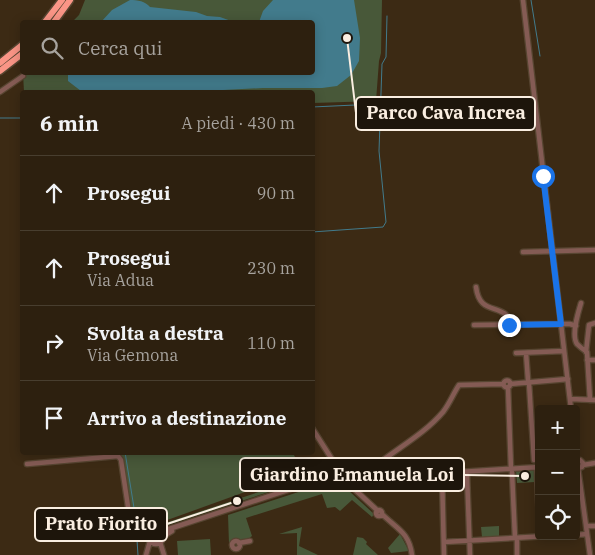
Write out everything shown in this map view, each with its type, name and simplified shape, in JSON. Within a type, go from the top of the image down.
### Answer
[{"type":"highway","points":[[47,20],[62,0]]},
{"type":"highway","points":[[55,20],[70,0]]},
{"type":"highway","points":[[0,63],[20,47]]},
{"type":"highway","points":[[0,71],[20,56]]},
{"type":"street","points":[[522,0],[571,405]]},
{"type":"street","points":[[0,92],[23,76]]},
{"type":"street","points":[[522,252],[595,250]]},
{"type":"street","points":[[476,286],[481,302],[487,307],[504,313],[509,317],[513,325]]},
{"type":"street","points":[[581,303],[576,326],[576,343],[586,352]]},
{"type":"street","points":[[570,399],[592,400],[586,352],[589,326],[595,323]]},
{"type":"street","points":[[474,325],[571,324],[576,326]]},
{"type":"street","points":[[516,353],[564,351]]},
{"type":"street","points":[[526,353],[534,460]]},
{"type":"street","points":[[587,360],[595,360]]},
{"type":"street","points":[[381,473],[382,461],[426,429],[448,405],[461,385],[507,385],[568,379]]},
{"type":"street","points":[[507,385],[517,555]]},
{"type":"street","points":[[315,433],[335,464],[343,471],[351,486],[379,513],[404,533],[409,541],[412,555]]},
{"type":"street","points":[[27,464],[108,456],[118,457],[121,460],[133,533],[137,537],[155,540],[170,531],[323,481],[351,486]]},
{"type":"street","points":[[580,463],[595,462]]},
{"type":"street","points":[[335,464],[333,478],[339,483]]},
{"type":"street","points":[[164,555],[150,533],[153,530],[169,529],[324,478],[334,473],[343,471],[441,473],[450,470],[535,467]]},
{"type":"street","points":[[580,472],[590,555]]},
{"type":"street","points":[[339,483],[346,478],[356,475],[381,473]]},
{"type":"street","points":[[441,473],[444,555]]},
{"type":"street","points":[[467,475],[470,555]]},
{"type":"street","points":[[586,526],[595,526]]},
{"type":"street","points":[[147,555],[159,531]]},
{"type":"street","points":[[580,535],[587,534]]},
{"type":"street","points":[[444,542],[535,536]]},
{"type":"street","points":[[233,550],[234,541],[239,543],[250,542]]},
{"type":"green space","points":[[85,0],[382,0],[381,53],[376,101],[315,103],[315,90],[24,90],[23,75],[315,75],[315,20],[74,20],[79,15]]},
{"type":"green space","points":[[118,455],[294,455],[298,463],[294,473],[284,478],[159,523],[133,523]]},
{"type":"green space","points":[[534,469],[535,482],[517,483],[516,471]]},
{"type":"green space","points":[[289,482],[290,485],[162,527],[162,524]]},
{"type":"green space","points":[[323,484],[332,488],[348,490],[374,514],[372,517],[352,500],[340,511],[335,507],[327,508],[322,494],[246,518],[252,536],[247,540],[233,539],[229,544],[228,515]]},
{"type":"green space","points":[[499,526],[499,536],[482,537],[481,527]]},
{"type":"green space","points":[[302,527],[299,546],[318,555],[297,555],[297,533],[279,534]]},
{"type":"green space","points":[[400,534],[409,551],[391,553],[388,548]]},
{"type":"green space","points":[[357,537],[363,538],[367,542],[366,544],[378,555],[353,555]]},
{"type":"green space","points":[[210,539],[211,555],[178,555],[177,541]]},
{"type":"water","points":[[130,0],[136,0],[146,3],[150,7],[196,12],[228,20],[103,20],[112,10]]},
{"type":"water","points":[[273,0],[354,0],[360,38],[359,61],[351,75],[337,86],[322,88],[80,90],[68,81],[68,75],[315,75],[315,20],[260,20],[263,11]]},
{"type":"waterway","points":[[531,0],[540,56]]},
{"type":"waterway","points":[[315,232],[383,227],[386,222],[379,151],[382,64],[386,57],[387,16]]},
{"type":"waterway","points":[[315,107],[377,104]]},
{"type":"waterway","points":[[0,118],[20,118]]},
{"type":"waterway","points":[[125,455],[135,514],[136,533]]},
{"type":"waterway","points":[[137,540],[138,555]]},
{"type":"place","name":"Parco Cava Increa","points":[[347,38]]},
{"type":"place","name":"Giardino Emanuela Loi","points":[[525,476]]},
{"type":"place","name":"Prato Fiorito","points":[[237,501]]},
{"type":"route","points":[[509,325],[561,324],[543,176]]}]
